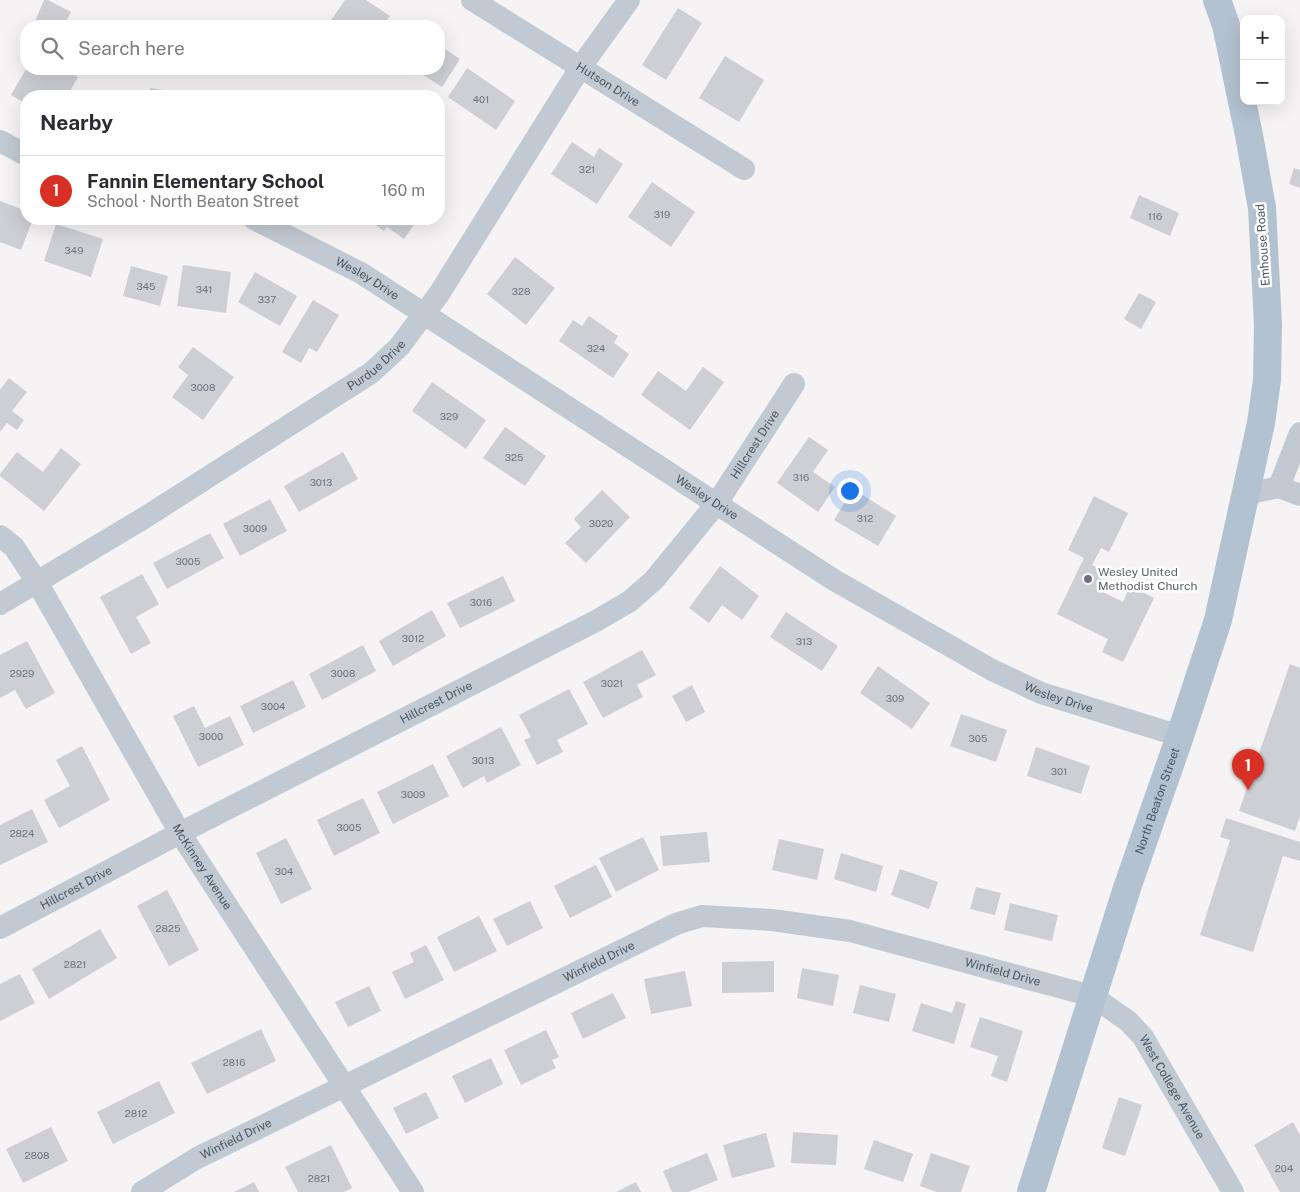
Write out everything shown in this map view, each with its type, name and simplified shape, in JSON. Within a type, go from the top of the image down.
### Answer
[{"type":"main road","name":"Emhouse Road","points":[[1217,0],[1226,25],[1248,126],[1262,208],[1268,325],[1267,380],[1261,423],[1246,494]]},
{"type":"main road","name":"North Beaton Street","points":[[1030,1192],[1127,888],[1218,620],[1246,494]]},
{"type":"street","name":"Hutson Drive","points":[[472,0],[744,169]]},
{"type":"street","name":"Purdue Drive","points":[[0,604],[144,518],[371,373],[399,348],[439,294],[580,68],[629,0]]},
{"type":"street","points":[[0,141],[20,152]]},
{"type":"street","name":"Wesley Drive","points":[[266,225],[361,273],[834,580],[992,670],[1041,693],[1180,736]]},
{"type":"street","name":"Hillcrest Drive","points":[[0,928],[180,833],[596,621],[630,601],[654,580],[717,503],[794,384]]},
{"type":"street","points":[[1279,487],[1300,433]]},
{"type":"street","points":[[1246,494],[1279,487],[1300,495]]},
{"type":"street","name":"McKinney Avenue","points":[[0,536],[14,548],[37,582],[180,833],[413,1192]]},
{"type":"street","name":"Winfield Drive","points":[[142,1192],[197,1158],[676,924],[702,916],[772,920],[850,932],[1092,996]]},
{"type":"street","name":"West College Avenue","points":[[1092,996],[1128,1021],[1143,1037],[1233,1192]]},
{"type":"building","points":[[44,0],[48,0],[71,12],[67,20],[36,20]]},
{"type":"building","points":[[345,0],[366,0],[390,16],[387,20],[331,20]]},
{"type":"building","points":[[678,8],[702,23],[666,80],[642,65]]},
{"type":"building","points":[[445,49],[460,59],[442,87],[423,75],[445,75]]},
{"type":"building","points":[[725,56],[764,80],[739,122],[699,98]]},
{"type":"building","points":[[467,68],[515,101],[496,130],[448,97]]},
{"type":"building","points":[[23,75],[74,75],[78,77],[70,90],[20,90],[20,100],[11,95]]},
{"type":"building","points":[[572,142],[594,157],[599,148],[623,164],[597,204],[551,174]]},
{"type":"building","points":[[1294,168],[1300,170],[1300,188],[1289,184]]},
{"type":"building","points":[[652,182],[695,212],[671,247],[628,217]]},
{"type":"building","points":[[1139,195],[1179,213],[1170,236],[1130,218]]},
{"type":"building","points":[[0,201],[20,209],[20,225],[31,225],[21,250],[0,242]]},
{"type":"building","points":[[56,225],[103,239],[91,277],[44,261]]},
{"type":"building","points":[[376,225],[414,225],[404,239],[387,227],[384,231]]},
{"type":"building","points":[[515,257],[555,288],[526,325],[487,294]]},
{"type":"building","points":[[183,265],[231,272],[226,313],[177,306]]},
{"type":"building","points":[[131,266],[168,276],[160,306],[123,296]]},
{"type":"building","points":[[255,272],[297,296],[280,326],[238,302]]},
{"type":"building","points":[[1139,293],[1156,302],[1141,329],[1124,319]]},
{"type":"building","points":[[313,300],[339,315],[317,352],[309,348],[301,363],[282,352]]},
{"type":"building","points":[[589,316],[618,336],[614,343],[629,354],[613,378],[559,341],[573,320],[582,326]]},
{"type":"building","points":[[193,347],[234,377],[203,420],[172,397],[188,375],[178,367]]},
{"type":"building","points":[[703,367],[724,382],[690,430],[641,395],[658,371],[686,391]]},
{"type":"building","points":[[9,378],[27,392],[12,411],[24,420],[17,430],[7,423],[0,432],[0,390]]},
{"type":"building","points":[[432,382],[486,420],[466,449],[412,411]]},
{"type":"building","points":[[505,427],[546,456],[525,486],[483,458]]},
{"type":"building","points":[[809,437],[828,450],[813,472],[835,487],[818,512],[777,483]]},
{"type":"building","points":[[61,448],[81,464],[44,511],[0,476],[17,452],[43,472]]},
{"type":"building","points":[[343,452],[358,479],[299,512],[284,486]]},
{"type":"building","points":[[853,489],[896,516],[878,546],[834,520]]},
{"type":"building","points":[[602,490],[630,517],[586,563],[565,543],[581,527],[574,519]]},
{"type":"building","name":"Wesley United Methodist Church","points":[[1094,496],[1128,513],[1109,552],[1101,548],[1092,565],[1105,571],[1097,589],[1123,602],[1130,586],[1154,598],[1123,662],[1102,652],[1108,639],[1057,614],[1084,558],[1068,550]]},
{"type":"building","points":[[270,499],[287,531],[240,556],[223,524]]},
{"type":"building","points":[[210,533],[224,558],[167,589],[153,563]]},
{"type":"building","points":[[720,566],[759,596],[742,620],[722,605],[709,623],[689,608]]},
{"type":"building","points":[[142,574],[159,604],[136,617],[151,643],[131,654],[100,597]]},
{"type":"building","points":[[503,576],[515,601],[460,628],[447,603]]},
{"type":"building","points":[[432,610],[446,636],[393,666],[379,641]]},
{"type":"building","points":[[786,612],[838,646],[822,671],[770,637]]},
{"type":"building","points":[[27,641],[55,693],[26,709],[15,690],[0,698],[0,655]]},
{"type":"building","points":[[363,645],[376,671],[322,700],[309,674]]},
{"type":"building","points":[[642,650],[656,675],[637,685],[643,697],[603,718],[583,682]]},
{"type":"building","points":[[1290,664],[1300,668],[1300,816],[1295,831],[1239,811]]},
{"type":"building","points":[[878,666],[930,703],[912,729],[860,693]]},
{"type":"building","points":[[293,680],[306,707],[253,733],[240,706]]},
{"type":"building","points":[[692,685],[705,712],[686,722],[672,696]]},
{"type":"building","points":[[569,689],[588,724],[557,740],[563,752],[537,765],[524,740],[531,737],[519,715]]},
{"type":"building","points":[[194,706],[205,728],[230,716],[244,745],[198,767],[173,716]]},
{"type":"building","points":[[961,714],[1007,730],[996,762],[950,746]]},
{"type":"building","points":[[501,727],[521,765],[487,783],[484,776],[463,788],[446,756]]},
{"type":"building","points":[[82,746],[110,800],[59,828],[44,800],[70,786],[56,760]]},
{"type":"building","points":[[1036,747],[1090,766],[1081,794],[1027,776]]},
{"type":"building","points":[[433,764],[449,796],[393,824],[377,792]]},
{"type":"building","points":[[363,798],[380,833],[334,856],[317,820]]},
{"type":"building","points":[[32,809],[48,842],[0,865],[0,825]]},
{"type":"building","points":[[1226,818],[1300,842],[1300,861],[1283,856],[1253,952],[1200,935],[1230,840],[1220,837]]},
{"type":"building","points":[[707,832],[710,862],[663,866],[660,836]]},
{"type":"building","points":[[643,837],[659,870],[616,892],[599,858]]},
{"type":"building","points":[[286,838],[312,889],[281,904],[256,853]]},
{"type":"building","points":[[779,839],[824,849],[817,880],[772,870]]},
{"type":"building","points":[[841,853],[883,866],[876,892],[834,879]]},
{"type":"building","points":[[596,865],[612,897],[570,918],[554,886]]},
{"type":"building","points":[[900,869],[938,882],[929,909],[891,895]]},
{"type":"building","points":[[976,887],[1001,893],[995,915],[970,909]]},
{"type":"building","points":[[167,890],[199,950],[169,966],[137,906]]},
{"type":"building","points":[[530,901],[543,928],[507,946],[493,919]]},
{"type":"building","points":[[1010,903],[1058,915],[1052,941],[1004,930]]},
{"type":"building","points":[[479,916],[497,951],[454,972],[437,937]]},
{"type":"building","points":[[100,929],[117,958],[49,999],[32,969]]},
{"type":"building","points":[[426,945],[444,980],[405,999],[392,972],[414,962],[410,953]]},
{"type":"building","points":[[774,961],[774,992],[722,993],[722,962]]},
{"type":"building","points":[[802,968],[839,975],[833,1006],[797,998]]},
{"type":"building","points":[[685,971],[692,1006],[651,1014],[644,979]]},
{"type":"building","points":[[20,974],[35,1003],[0,1021],[0,984]]},
{"type":"building","points":[[860,985],[896,994],[889,1022],[853,1013]]},
{"type":"building","points":[[369,986],[381,1011],[348,1027],[335,1002]]},
{"type":"building","points":[[613,993],[626,1018],[583,1039],[571,1013]]},
{"type":"building","points":[[956,1001],[966,1004],[954,1044],[912,1031],[921,1003],[952,1013]]},
{"type":"building","points":[[980,1017],[1023,1031],[1007,1082],[991,1076],[998,1056],[970,1047]]},
{"type":"building","points":[[261,1029],[276,1061],[207,1094],[191,1063]]},
{"type":"building","points":[[546,1030],[559,1057],[552,1060],[556,1068],[521,1085],[504,1050]]},
{"type":"building","points":[[491,1058],[503,1084],[465,1103],[452,1076]]},
{"type":"building","points":[[159,1081],[175,1113],[113,1144],[97,1112]]},
{"type":"building","points":[[426,1092],[439,1118],[406,1134],[393,1108]]},
{"type":"building","points":[[1119,1097],[1142,1105],[1125,1156],[1102,1148]]},
{"type":"building","points":[[1293,1122],[1300,1135],[1300,1192],[1280,1192],[1254,1145]]},
{"type":"building","points":[[51,1127],[68,1161],[23,1183],[6,1149]]},
{"type":"building","points":[[793,1132],[838,1135],[836,1165],[791,1163]]},
{"type":"building","points":[[766,1133],[775,1167],[732,1178],[723,1145]]},
{"type":"building","points":[[874,1140],[913,1154],[903,1182],[864,1169]]},
{"type":"building","points":[[331,1145],[352,1188],[344,1192],[298,1192],[285,1167]]},
{"type":"building","points":[[707,1153],[718,1180],[688,1192],[672,1192],[663,1171]]},
{"type":"building","points":[[931,1153],[970,1166],[961,1192],[937,1192],[920,1186]]},
{"type":"building","points":[[254,1182],[259,1192],[234,1192]]},
{"type":"building","points":[[636,1182],[641,1192],[616,1192]]},
{"type":"place","name":"Wesley United Methodist Church","points":[[1088,579]]},
{"type":"place","name":"Fannin Elementary School","points":[[1248,790]]}]
